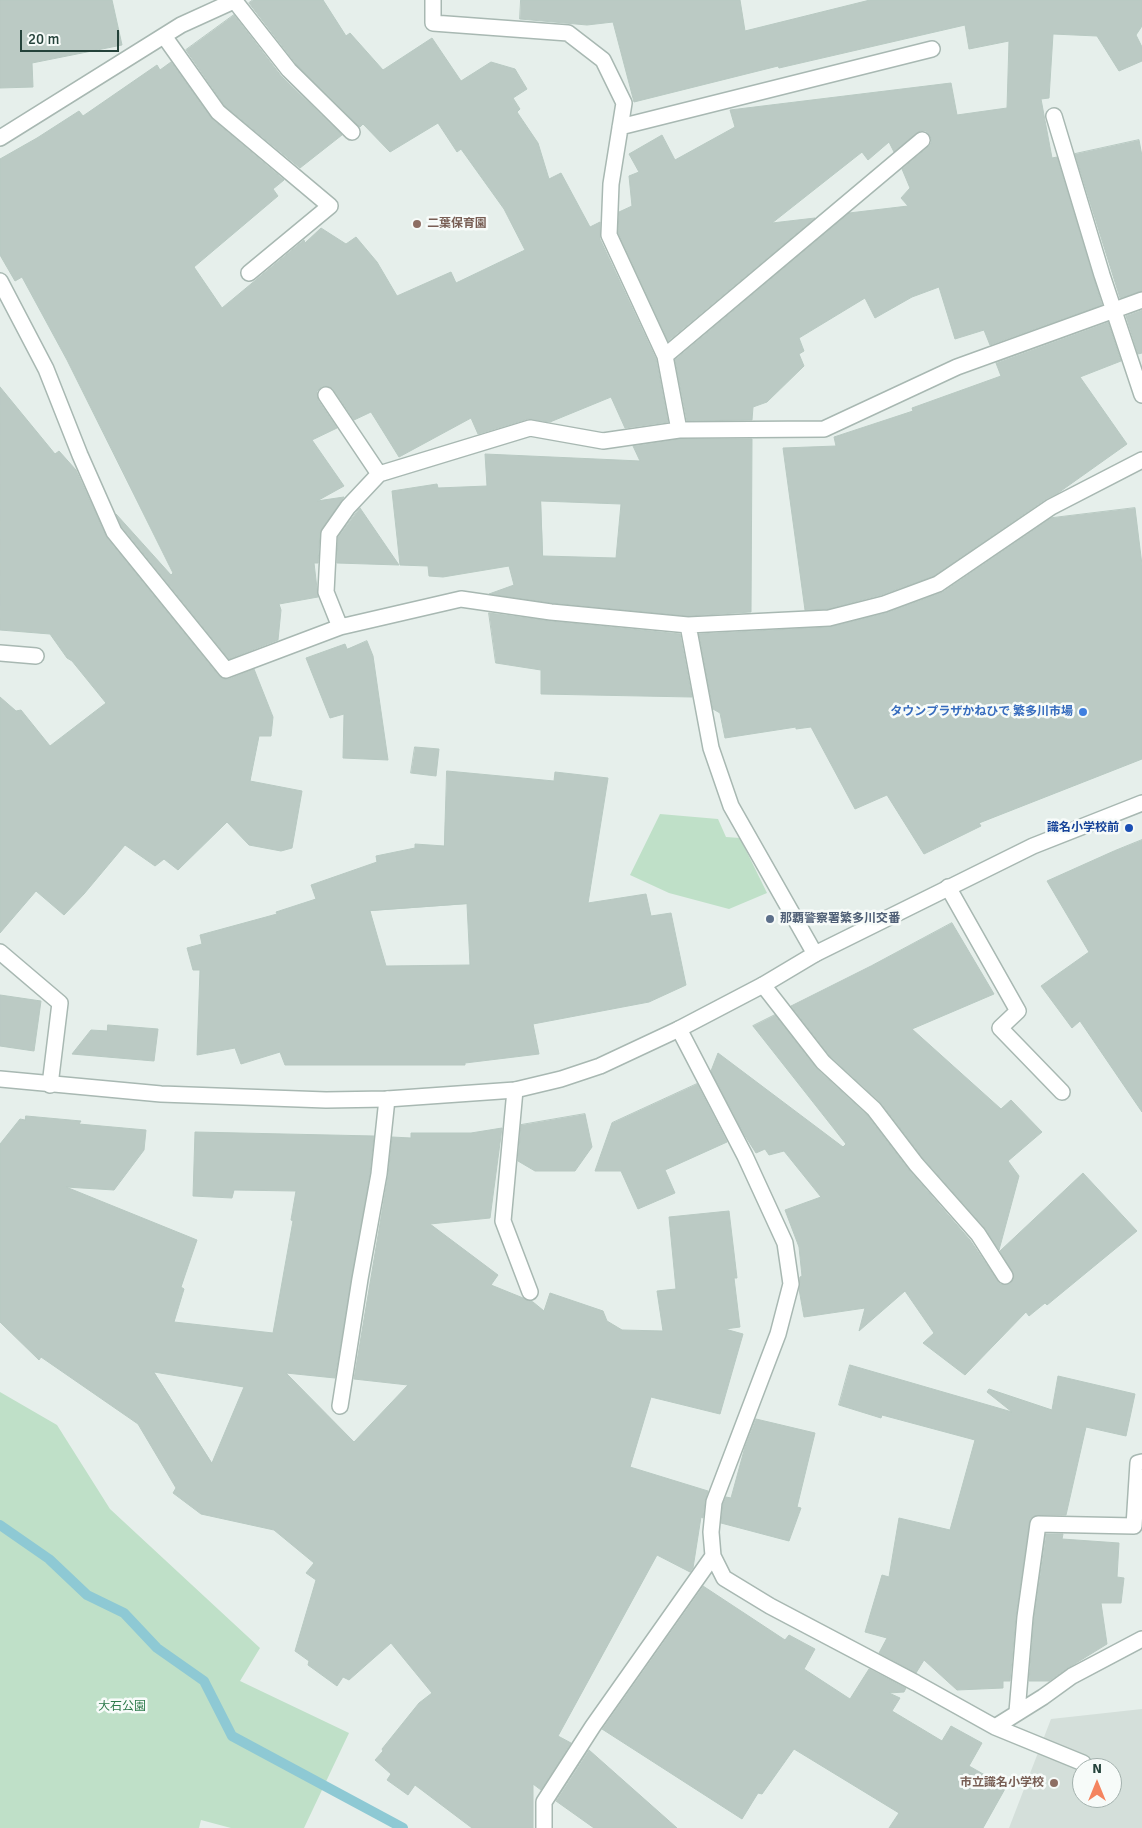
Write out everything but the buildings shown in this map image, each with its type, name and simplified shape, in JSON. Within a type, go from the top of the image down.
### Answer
[{"type":"street","points":[[0,138],[181,25],[235,0],[288,70],[352,132]]},
{"type":"street","points":[[433,0],[433,23],[568,34],[603,60],[624,103],[611,184],[609,235],[665,356],[679,430]]},
{"type":"street","points":[[164,36],[218,112],[330,206],[249,273]]},
{"type":"street","points":[[620,127],[932,50]]},
{"type":"street","points":[[1054,116],[1113,309],[1142,396]]},
{"type":"street","points":[[665,356],[922,140]]},
{"type":"street","points":[[0,281],[5,300],[46,369],[80,455],[114,532],[226,670],[340,627],[461,599],[551,612],[688,625],[829,618],[884,604],[938,584],[1051,507],[1142,460]]},
{"type":"street","points":[[340,627],[326,592],[329,534],[348,508],[379,474],[530,428],[603,441],[679,430],[824,429],[957,367],[1142,300]]},
{"type":"street","points":[[326,395],[379,474]]},
{"type":"street","points":[[688,625],[711,748],[732,806],[815,954]]},
{"type":"street","points":[[0,654],[36,656]]},
{"type":"street","points":[[0,1079],[161,1094],[326,1100],[387,1099],[515,1090],[561,1079],[600,1066],[679,1029],[763,985],[815,954],[1033,846],[1142,802]]},
{"type":"street","points":[[948,887],[1018,1011],[1000,1028],[1062,1092]]},
{"type":"street","points":[[0,952],[60,1003],[50,1085]]},
{"type":"street","points":[[763,985],[823,1062],[874,1109],[916,1164],[978,1234],[1004,1276]]},
{"type":"street","points":[[679,1029],[745,1156],[785,1243],[791,1284],[778,1334],[714,1502],[711,1532],[713,1556],[724,1578],[770,1606],[995,1727],[1072,1758]]},
{"type":"street","points":[[515,1090],[502,1221],[530,1292]]},
{"type":"street","points":[[340,1406],[379,1174],[387,1099]]},
{"type":"street","points":[[1018,1712],[1025,1617],[1038,1524],[1134,1526],[1138,1462],[1142,1462]]},
{"type":"street","points":[[544,1828],[544,1802],[593,1726],[713,1556]]},
{"type":"street","points":[[995,1727],[1072,1676],[1142,1639]]},
{"type":"shaded area","name":"市立識名小学校","points":[[1142,1709],[1142,1828],[1009,1828],[1051,1719]]},
{"type":"green space","points":[[660,814],[718,819],[726,837],[740,838],[767,893],[729,909],[669,893],[630,875]]},
{"type":"green space","name":"大石公園","points":[[0,1392],[57,1425],[110,1509],[260,1648],[240,1681],[349,1733],[304,1828],[231,1828],[201,1820],[199,1828],[0,1828]]},
{"type":"waterway","points":[[0,1525],[49,1559],[87,1595],[124,1613],[157,1648],[204,1681],[232,1736],[403,1828]]},
{"type":"place","name":"二葉保育園","points":[[417,224]]},
{"type":"place","name":"タウンプラザかねひで 繁多川市場","points":[[1083,712]]},
{"type":"place","name":"識名小学校前","points":[[1129,828]]},
{"type":"place","name":"那覇警察署繁多川交番","points":[[770,919]]},
{"type":"place","name":"市立識名小学校","points":[[1054,1783]]}]
